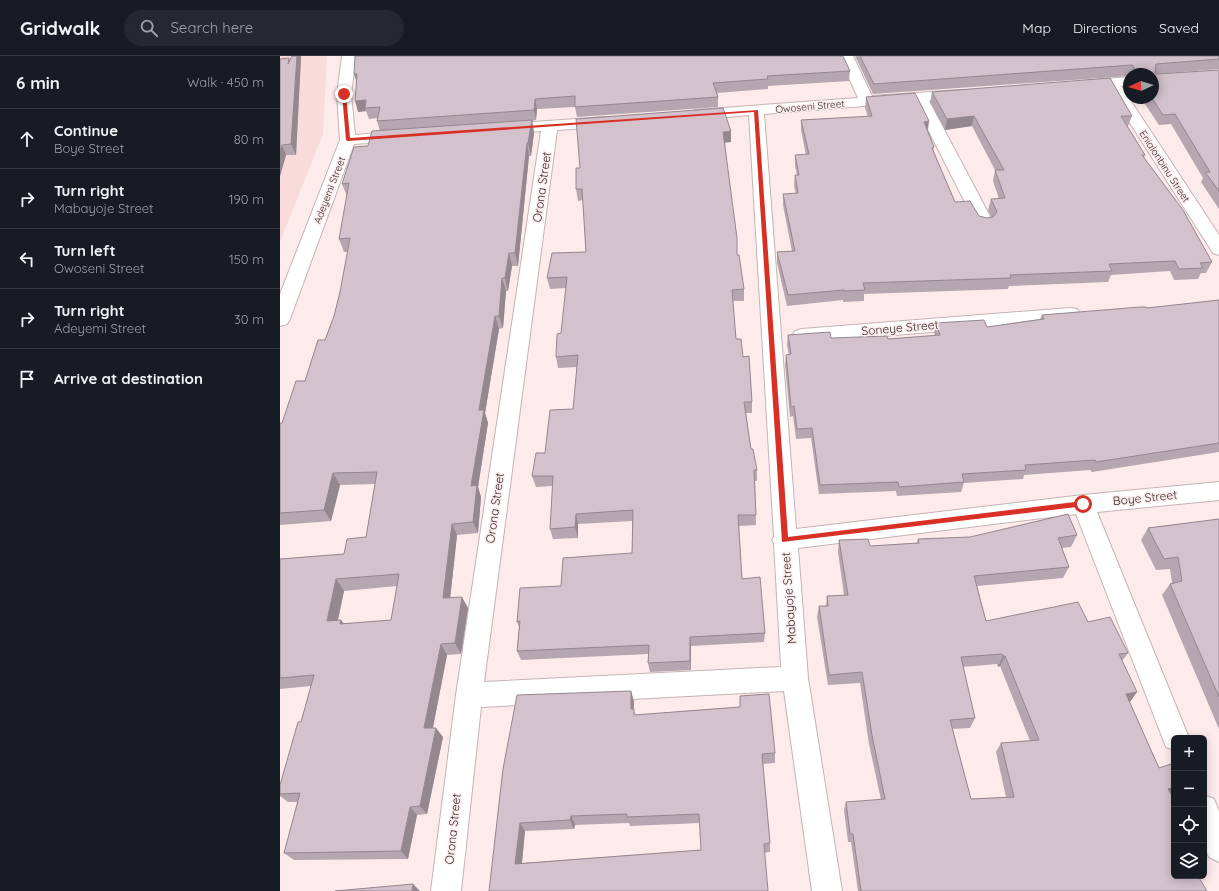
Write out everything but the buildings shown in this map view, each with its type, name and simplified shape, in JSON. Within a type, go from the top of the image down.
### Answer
[{"type":"street","name":"Adeyemi Street","points":[[280,319],[348,140],[344,94],[349,56]]},
{"type":"street","points":[[846,56],[867,101]]},
{"type":"street","points":[[1066,86],[1123,82]]},
{"type":"street","name":"Enialonbinu Street","points":[[1112,83],[1219,249]]},
{"type":"street","name":"Owoseni Street","points":[[685,116],[973,93]]},
{"type":"street","points":[[919,97],[984,222]]},
{"type":"street","name":"Mabayoje Street","points":[[756,111],[784,540],[795,678],[827,891]]},
{"type":"street","points":[[488,130],[622,121]]},
{"type":"street","name":"Orona Street","points":[[446,891],[469,695],[550,126]]},
{"type":"street","points":[[348,140],[418,135]]},
{"type":"street","name":"Soneye Street","points":[[772,338],[1086,313]]},
{"type":"street","name":"Boye Street","points":[[784,540],[1083,504],[1219,491]]},
{"type":"street","points":[[1083,504],[1175,735]]},
{"type":"street","points":[[469,695],[795,678]]},
{"type":"street","points":[[1207,817],[1219,847]]},
{"type":"shaded area","points":[[280,56],[327,56],[323,134],[280,242]]},
{"type":"route","points":[[344,94],[348,140],[756,111],[784,540],[1083,504]]}]
